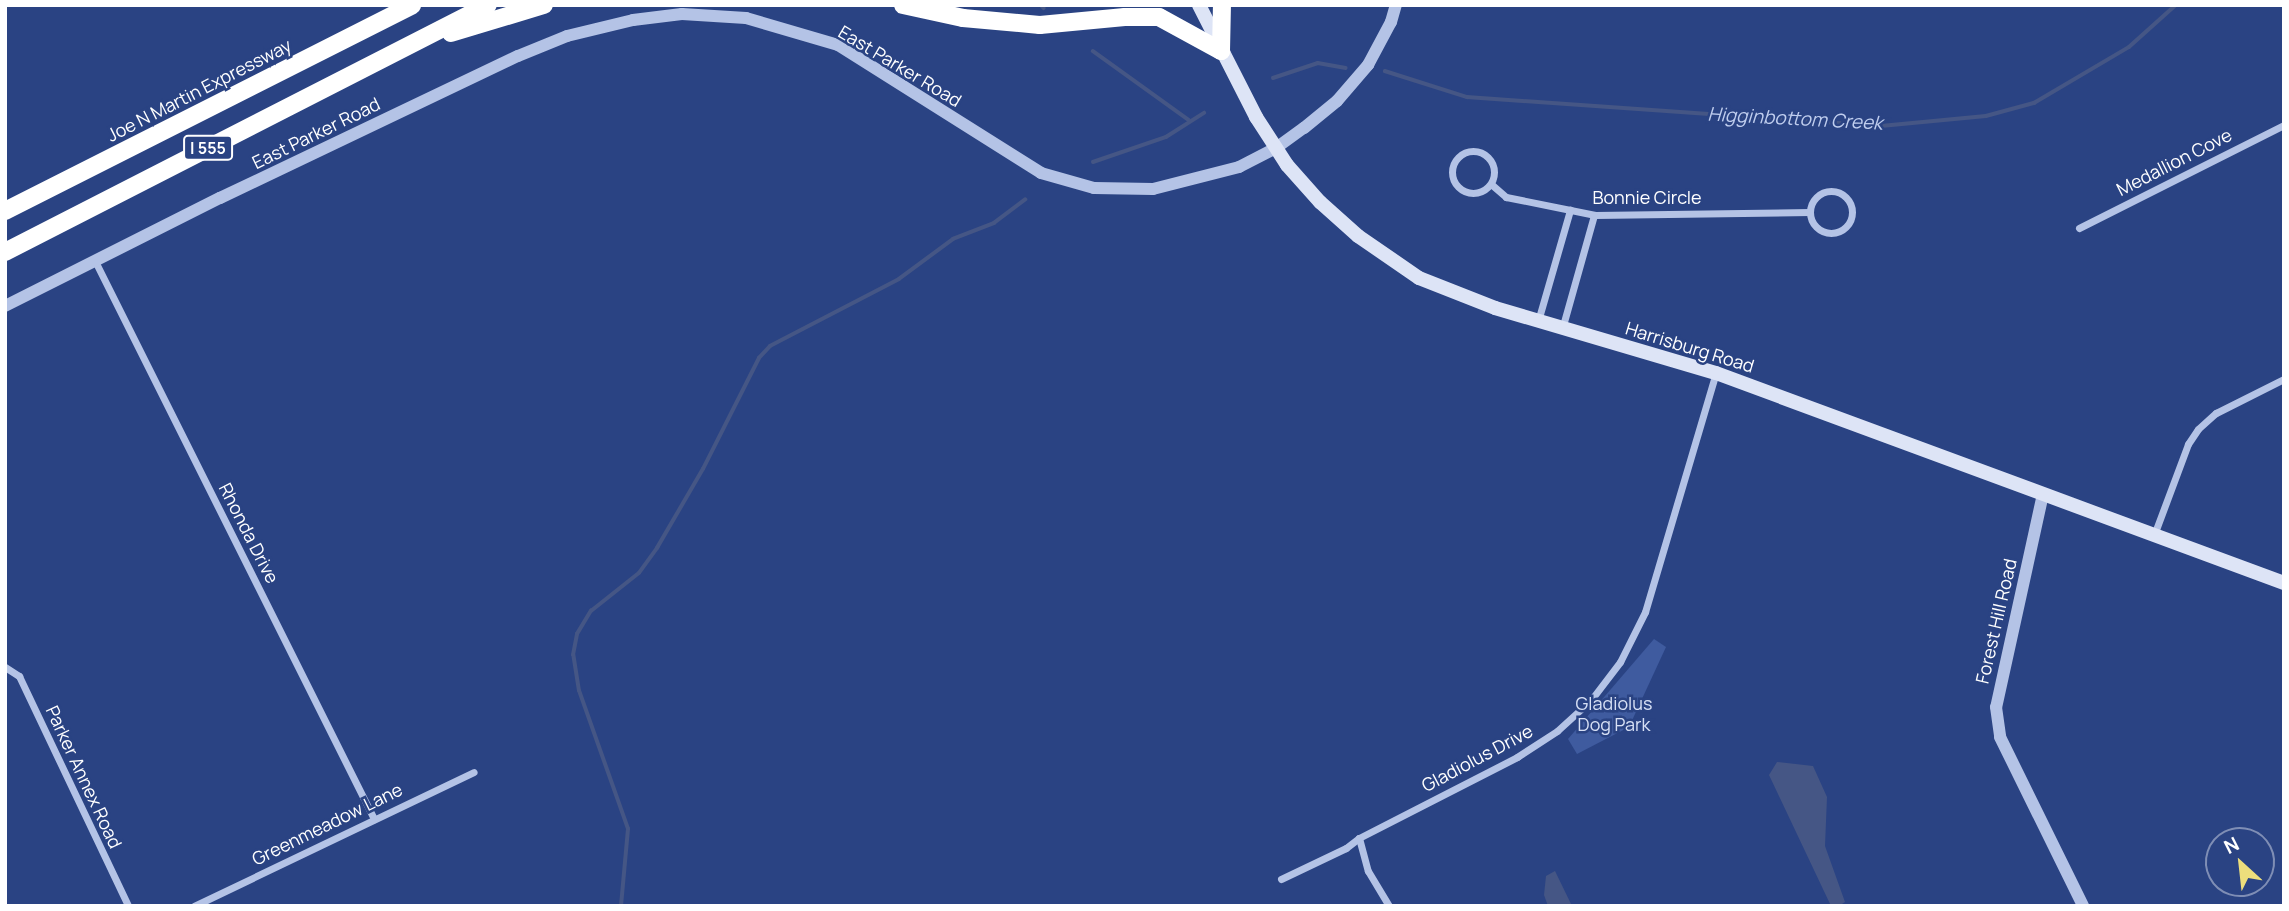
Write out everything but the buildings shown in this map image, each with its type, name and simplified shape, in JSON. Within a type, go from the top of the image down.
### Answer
[{"type":"highway","name":"Joe N Martin Expressway","points":[[5,211],[412,5]]},
{"type":"highway","name":"I 555","points":[[5,251],[488,5]]},
{"type":"highway","points":[[411,44],[544,5]]},
{"type":"highway","points":[[903,5],[963,18],[1040,25],[1125,17],[1159,18],[1221,51],[1222,5]]},
{"type":"highway","points":[[1125,17],[1157,5]]},
{"type":"main road","name":"Harrisburg Road","points":[[1199,5],[1221,51],[1276,148],[1320,202],[1383,255],[1419,278],[1460,296],[1538,322],[1716,373],[2284,583]]},
{"type":"street","name":"East Parker Road","points":[[5,306],[518,56],[577,34],[633,20],[682,14],[746,18],[838,46],[1041,173],[1094,188],[1153,189],[1239,167],[1276,148],[1337,101],[1368,65],[1391,22],[1396,5]]},
{"type":"street","name":"Medallion Cove","points":[[2079,228],[2284,125]]},
{"type":"street","points":[[1475,151],[1488,157],[1495,170],[1491,184],[1479,193],[1459,189],[1452,177],[1457,158],[1475,151]]},
{"type":"street","name":"Bonnie Circle","points":[[1491,184],[1506,197],[1594,215],[1810,212]]},
{"type":"street","points":[[1831,191],[1848,200],[1852,213],[1848,225],[1830,234],[1816,228],[1810,212],[1818,196],[1831,191]]},
{"type":"street","points":[[1538,322],[1570,210]]},
{"type":"street","points":[[1562,329],[1594,215]]},
{"type":"street","name":"Rhonda Drive","points":[[95,261],[374,819]]},
{"type":"street","name":"Gladiolus Drive","points":[[1280,878],[1346,848],[1359,838],[1541,742],[1571,720],[1604,685],[1638,629],[1648,602],[1716,373]]},
{"type":"street","points":[[2154,535],[2188,444],[2197,429],[2216,413],[2284,379]]},
{"type":"street","name":"Forest Hill Road","points":[[2043,494],[1996,707],[2000,737],[2083,906]]},
{"type":"street","name":"Parker Annex Road","points":[[5,667],[19,676],[128,906]]},
{"type":"street","name":"Greenmeadow Lane","points":[[194,906],[474,772]]},
{"type":"street","points":[[1359,838],[1368,871],[1389,906]]},
{"type":"green space","name":"Gladiolus Dog Park","points":[[1654,639],[1666,647],[1629,727],[1577,754],[1568,739]]},
{"type":"shaded area","points":[[1777,762],[1813,766],[1827,797],[1825,846],[1845,902],[1839,906],[1831,906],[1769,775]]},
{"type":"shaded area","points":[[1555,871],[1572,906],[1548,906],[1544,895],[1546,876]]},
{"type":"waterway","name":"Higginbottom Creek","points":[[1041,5],[1044,8]]},
{"type":"waterway","name":"Higginbottom Creek","points":[[1385,71],[1467,97],[1881,126],[1986,116],[2034,103],[2129,47],[2176,5]]},
{"type":"waterway","name":"Higginbottom Creek","points":[[1093,51],[1189,120]]},
{"type":"waterway","name":"Higginbottom Creek","points":[[1273,78],[1318,63],[1346,68]]},
{"type":"waterway","points":[[1093,162],[1166,137],[1204,113]]},
{"type":"waterway","points":[[621,906],[628,829],[579,691],[573,655],[577,634],[591,611],[639,573],[657,548],[703,469],[759,358],[770,346],[899,279],[953,239],[994,223],[1025,200]]}]
